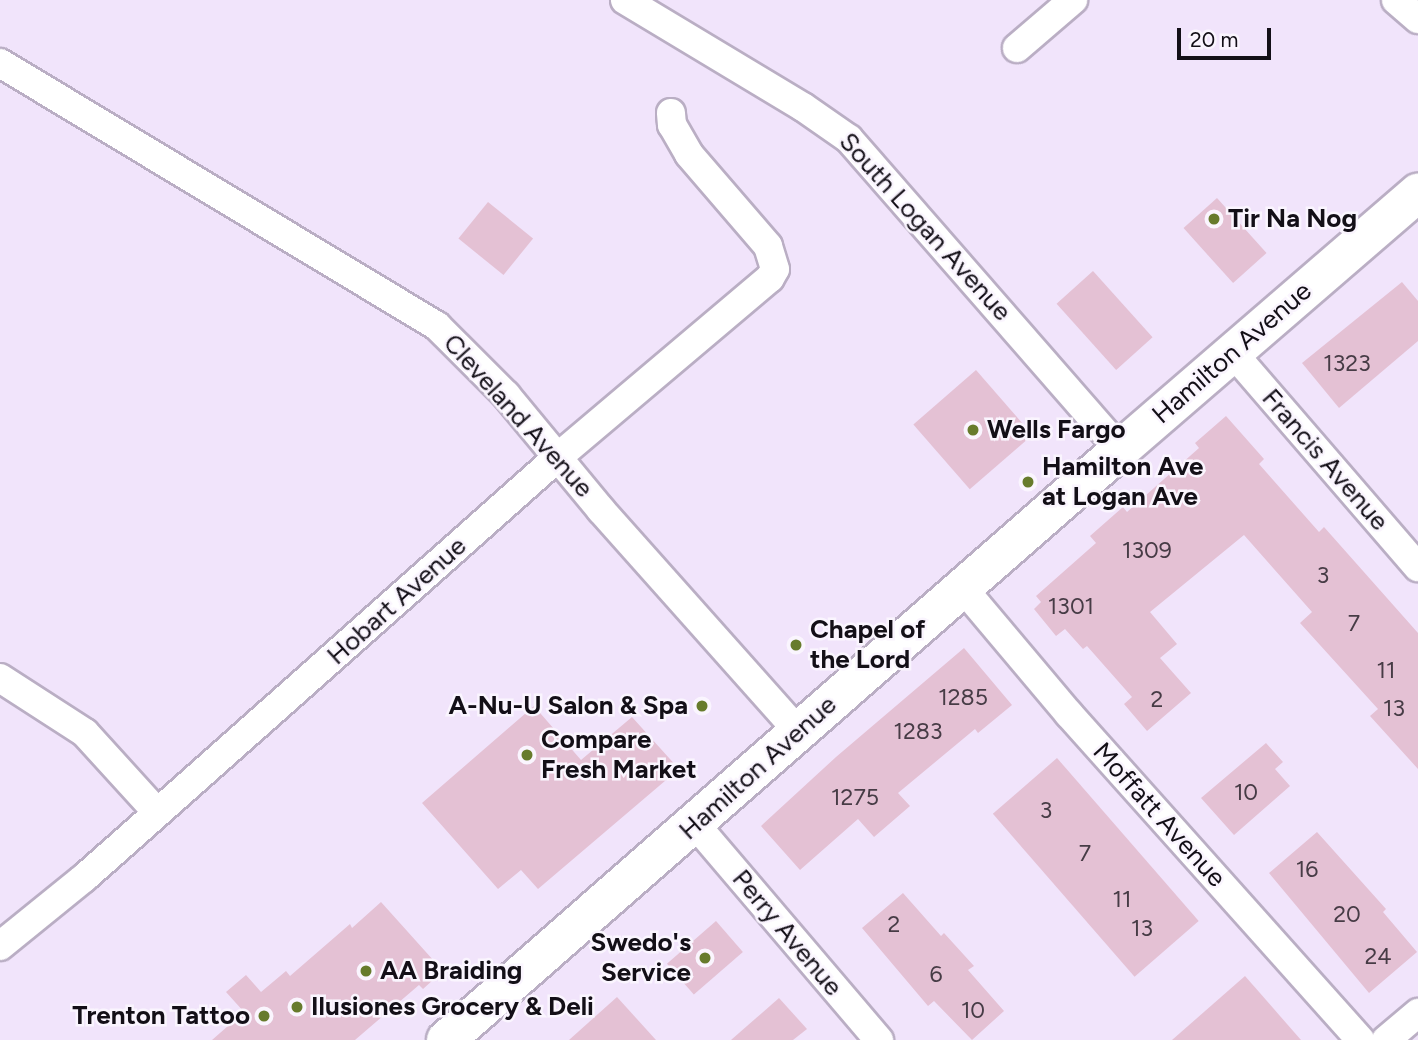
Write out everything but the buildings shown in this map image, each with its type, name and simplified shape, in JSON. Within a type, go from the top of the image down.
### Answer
[{"type":"main road","name":"Hamilton Avenue","points":[[446,1040],[962,587],[1418,194]]},
{"type":"street","name":"South Logan Avenue","points":[[625,0],[803,107],[849,139],[1044,359],[1120,450]]},
{"type":"street","points":[[1017,48],[1073,0]]},
{"type":"street","points":[[1396,0],[1418,19]]},
{"type":"street","name":"Cleveland Avenue","points":[[0,63],[432,321],[506,395],[637,550],[798,731]]},
{"type":"street","name":"Hobart Avenue","points":[[0,946],[84,878],[156,811],[362,633],[558,457],[770,278],[775,269],[768,246],[689,154],[672,125],[671,113]]},
{"type":"street","name":"Francis Avenue","points":[[1233,353],[1418,567]]},
{"type":"street","name":"Moffatt Avenue","points":[[962,587],[1069,714],[1360,1040]]},
{"type":"street","points":[[0,678],[85,733],[156,811]]},
{"type":"street","name":"Perry Avenue","points":[[695,824],[879,1040]]},
{"type":"street","points":[[1386,1040],[1418,1013]]},
{"type":"place","name":"Tir Na Nog","points":[[1214,219]]},
{"type":"place","name":"Wells Fargo","points":[[973,430]]},
{"type":"place","name":"Hamilton Ave at Logan Ave","points":[[1028,482]]},
{"type":"place","name":"Chapel of the Lord","points":[[796,645]]},
{"type":"place","name":"A-Nu-U Salon & Spa","points":[[702,706]]},
{"type":"place","name":"Compare Fresh Market","points":[[527,755]]},
{"type":"place","name":"Swedo's Service","points":[[705,958]]},
{"type":"place","name":"AA Braiding","points":[[366,971]]},
{"type":"place","name":"Ilusiones Grocery & Deli","points":[[297,1007]]},
{"type":"place","name":"Trenton Tattoo","points":[[264,1016]]}]
